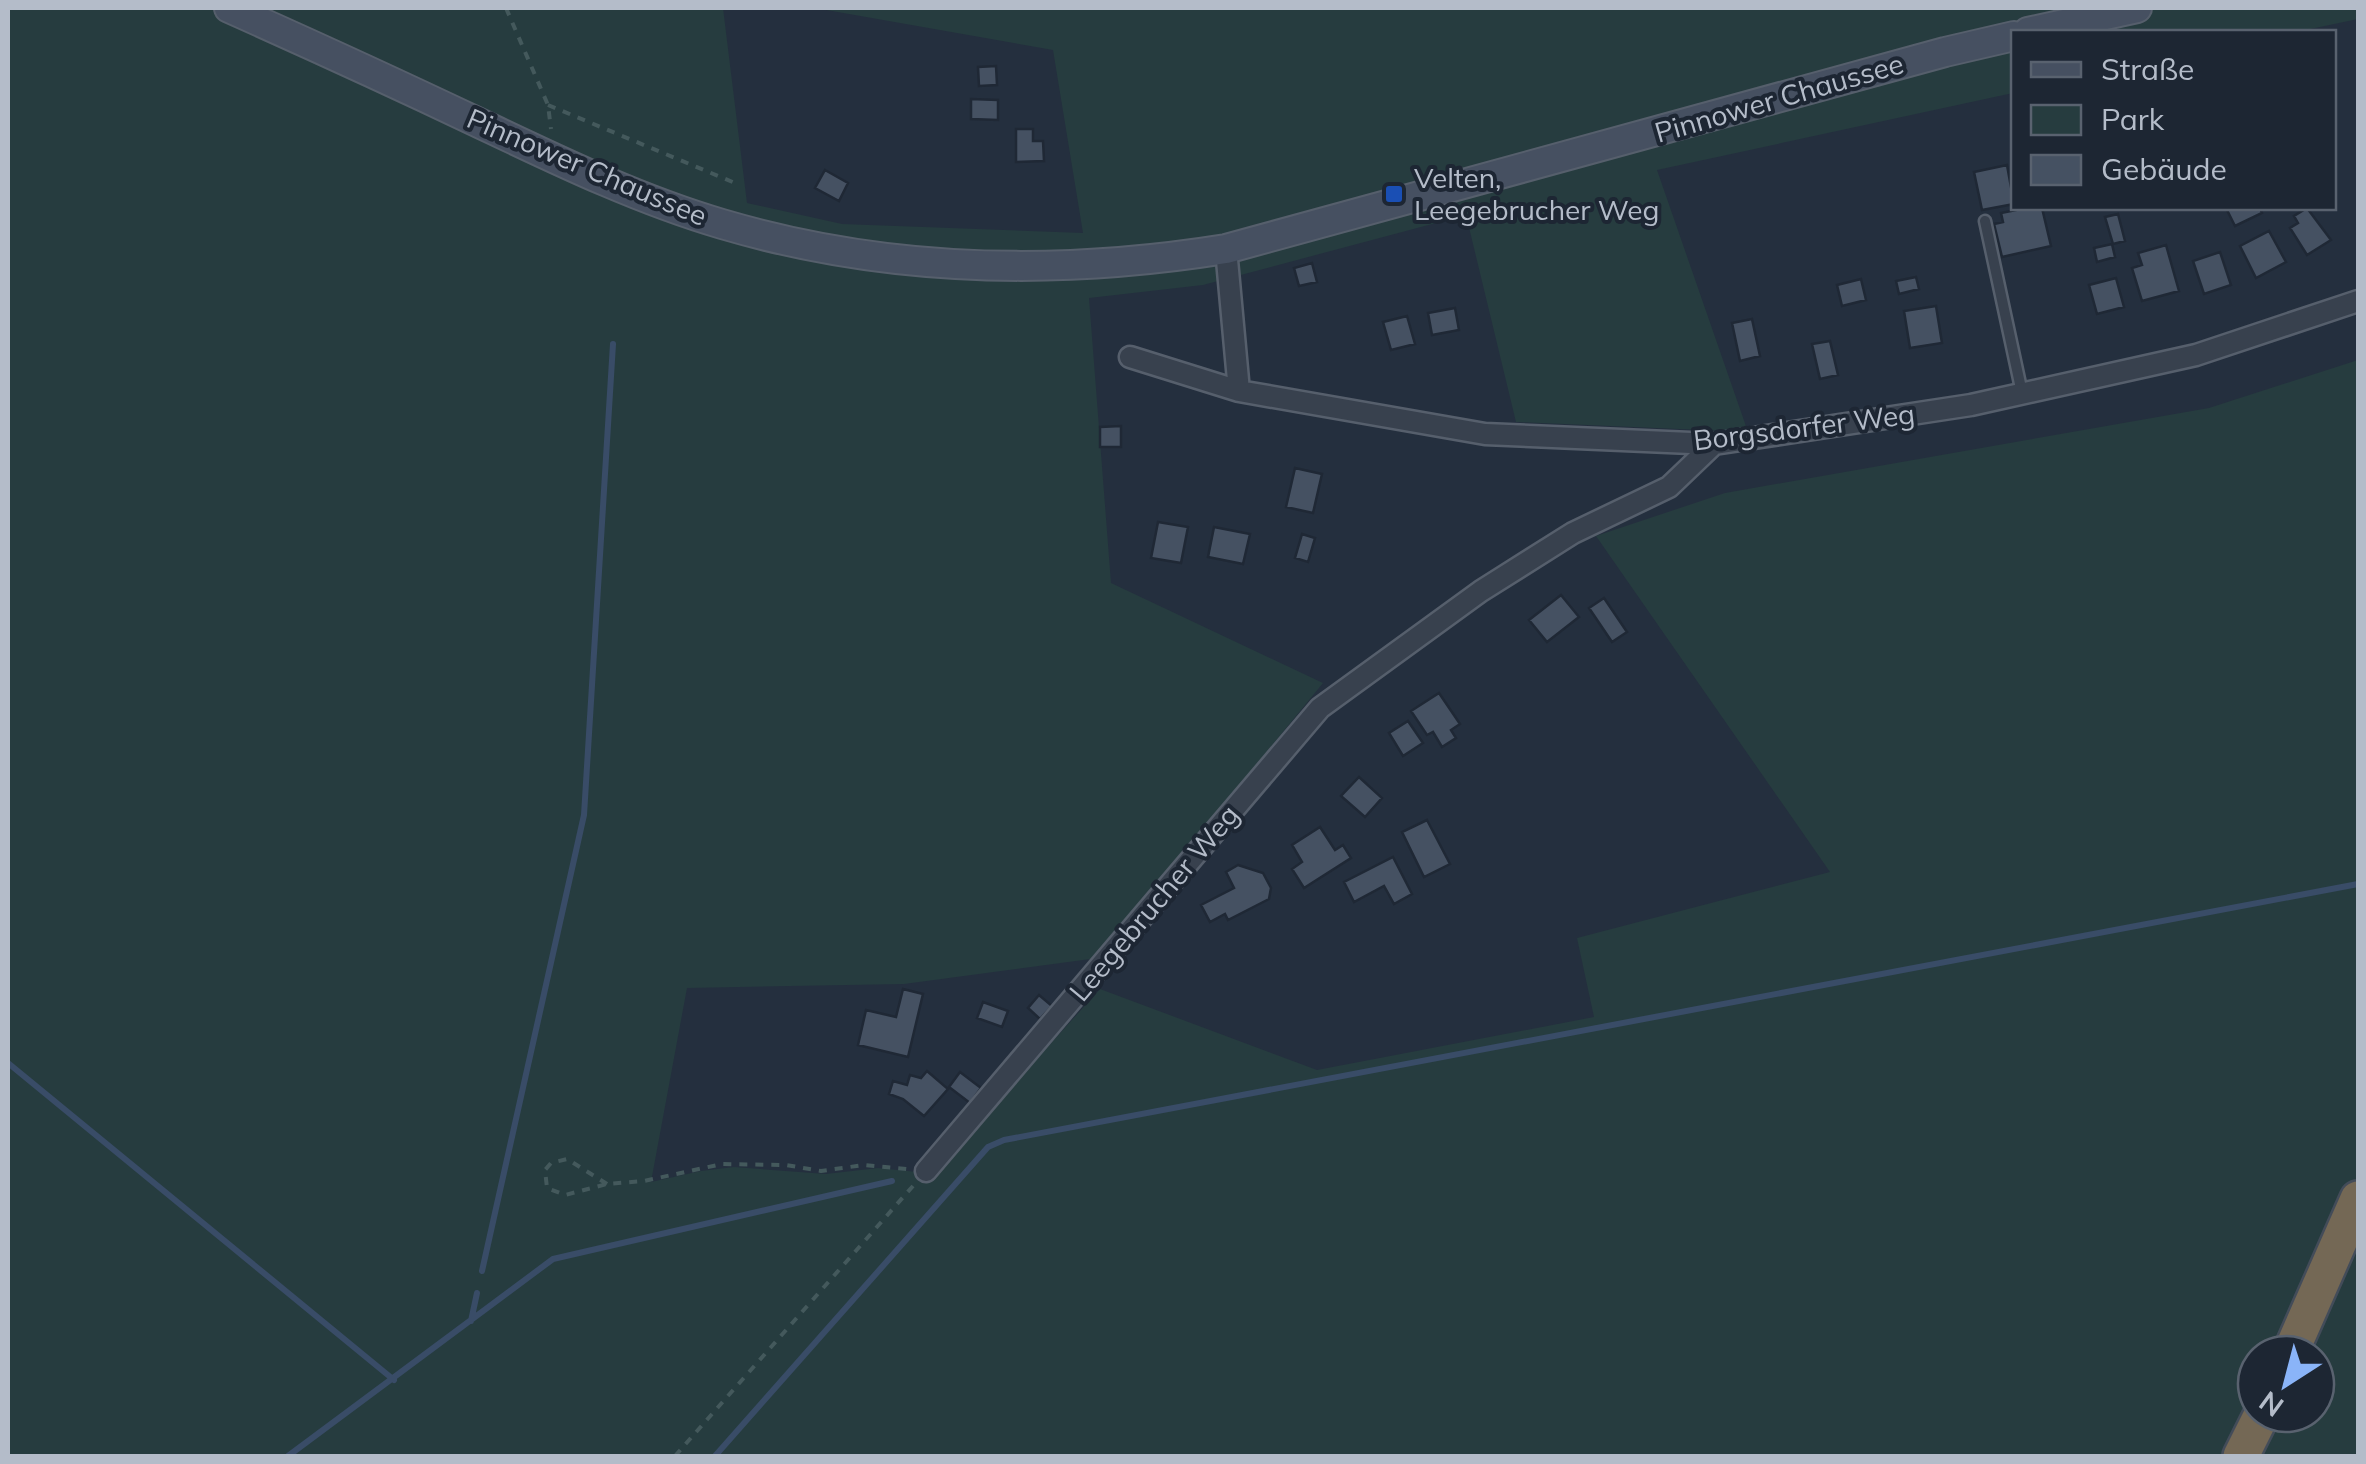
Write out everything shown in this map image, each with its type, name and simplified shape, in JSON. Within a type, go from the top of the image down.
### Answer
[{"type":"highway","points":[[2299,1334],[2358,1200]]},
{"type":"main road","name":"Pinnower Chaussee","points":[[229,8],[613,184],[682,211],[767,236],[880,258],[998,267],[1119,264],[1226,249],[2011,37]]},
{"type":"main road","points":[[2037,30],[2137,8]]},
{"type":"street","points":[[1226,249],[1239,391]]},
{"type":"street","name":"Borgsdorfer Weg","points":[[1130,357],[1239,391],[1484,434],[1714,444],[1971,405],[2196,354],[2358,301]]},
{"type":"street","name":"Leegebrucher Weg","points":[[926,1171],[1320,708],[1481,592],[1573,533],[1669,487],[1714,444]]},
{"type":"lane","points":[[1985,221],[2022,393]]},
{"type":"path","points":[[506,8],[548,105],[553,138],[542,133]]},
{"type":"path","points":[[548,105],[735,183]]},
{"type":"path","points":[[607,1184],[567,1160],[552,1163],[545,1170],[547,1188],[556,1193],[582,1192],[722,1164],[822,1170],[884,1164],[926,1171]]},
{"type":"path","points":[[675,1456],[926,1171]]},
{"type":"green space","points":[[8,8],[723,8],[747,203],[842,224],[1083,233],[1053,50],[815,8],[2358,8],[2358,19],[2306,30],[2011,30],[2011,93],[1657,170],[1748,432],[1516,422],[1466,215],[1203,285],[1089,298],[1111,583],[1323,683],[1098,958],[904,984],[687,988],[651,1182],[734,1167],[826,1174],[878,1168],[917,1172],[937,1169],[1100,989],[1317,1070],[1594,1017],[1577,938],[1830,872],[1596,536],[1725,493],[2209,408],[2358,360],[2358,1456],[8,1456]]},
{"type":"building","points":[[996,66],[997,85],[979,86],[978,67]]},
{"type":"building","points":[[971,99],[998,100],[998,120],[971,119]]},
{"type":"building","points":[[1016,129],[1033,129],[1033,141],[1043,141],[1044,161],[1016,162]]},
{"type":"building","points":[[2007,165],[2011,205],[1982,210],[1974,172]]},
{"type":"building","points":[[825,170],[848,183],[839,201],[815,188]]},
{"type":"building","points":[[2042,210],[2051,246],[2002,257],[1994,224],[2003,222],[2001,213]]},
{"type":"building","points":[[2227,210],[2261,210],[2262,213],[2235,226]]},
{"type":"building","points":[[2308,210],[2331,240],[2307,255],[2290,228],[2298,223],[2294,216]]},
{"type":"building","points":[[2118,214],[2125,241],[2113,244],[2105,217]]},
{"type":"building","points":[[2269,231],[2286,262],[2256,278],[2240,246]]},
{"type":"building","points":[[2112,244],[2115,257],[2097,262],[2094,248]]},
{"type":"building","points":[[2166,245],[2179,291],[2142,301],[2132,268],[2142,265],[2138,253]]},
{"type":"building","points":[[2220,252],[2231,285],[2204,294],[2193,261]]},
{"type":"building","points":[[1312,263],[1317,282],[1299,286],[1294,268]]},
{"type":"building","points":[[1916,277],[1919,289],[1899,294],[1896,281]]},
{"type":"building","points":[[2116,278],[2124,307],[2097,314],[2089,285]]},
{"type":"building","points":[[1861,279],[1866,300],[1842,306],[1837,285]]},
{"type":"building","points":[[1936,306],[1942,343],[1910,348],[1904,311]]},
{"type":"building","points":[[1455,308],[1459,330],[1432,335],[1428,313]]},
{"type":"building","points":[[1407,316],[1415,344],[1391,350],[1383,322]]},
{"type":"building","points":[[1752,319],[1760,356],[1740,361],[1732,323]]},
{"type":"building","points":[[1830,341],[1838,375],[1820,379],[1812,344]]},
{"type":"building","points":[[1121,426],[1121,447],[1100,447],[1100,427]]},
{"type":"building","points":[[1295,468],[1322,474],[1313,513],[1286,507]]},
{"type":"building","points":[[1158,522],[1188,527],[1181,563],[1151,558]]},
{"type":"building","points":[[1214,527],[1250,534],[1243,564],[1208,557]]},
{"type":"building","points":[[1302,534],[1315,538],[1308,562],[1295,558]]},
{"type":"building","points":[[1561,595],[1579,617],[1547,642],[1529,620]]},
{"type":"building","points":[[1604,598],[1627,632],[1612,642],[1589,608]]},
{"type":"building","points":[[1439,693],[1460,724],[1451,730],[1456,738],[1442,747],[1433,732],[1427,735],[1411,711]]},
{"type":"building","points":[[1408,721],[1423,743],[1403,756],[1389,733]]},
{"type":"building","points":[[1359,777],[1382,798],[1365,817],[1341,796]]},
{"type":"building","points":[[1427,820],[1450,864],[1424,877],[1402,832]]},
{"type":"building","points":[[1320,827],[1335,850],[1343,845],[1351,858],[1304,888],[1292,869],[1302,862],[1292,845]]},
{"type":"building","points":[[1393,857],[1412,894],[1394,904],[1384,886],[1354,902],[1344,882]]},
{"type":"building","points":[[1238,865],[1263,873],[1271,888],[1269,899],[1228,920],[1225,914],[1210,922],[1201,905],[1234,888],[1226,872]]},
{"type":"building","points":[[903,989],[923,994],[908,1057],[858,1045],[866,1010],[896,1017]]},
{"type":"building","points":[[1039,995],[1052,1006],[1040,1019],[1028,1008]]},
{"type":"building","points":[[983,1002],[1008,1011],[1002,1027],[977,1018]]},
{"type":"building","points":[[927,1071],[948,1089],[924,1116],[903,1099],[889,1094],[893,1081],[907,1085],[910,1075],[921,1078]]},
{"type":"building","points":[[960,1072],[981,1088],[970,1103],[949,1087]]},
{"type":"waterway","points":[[482,1271],[584,815],[613,344]]},
{"type":"waterway","points":[[715,1456],[988,1147],[1004,1140],[2358,884]]},
{"type":"waterway","points":[[8,1063],[394,1380]]},
{"type":"waterway","points":[[288,1456],[553,1259],[892,1181]]},
{"type":"waterway","points":[[471,1321],[477,1293]]},
{"type":"place","name":"Velten, Leegebrucher Weg","points":[[1394,194]]}]
